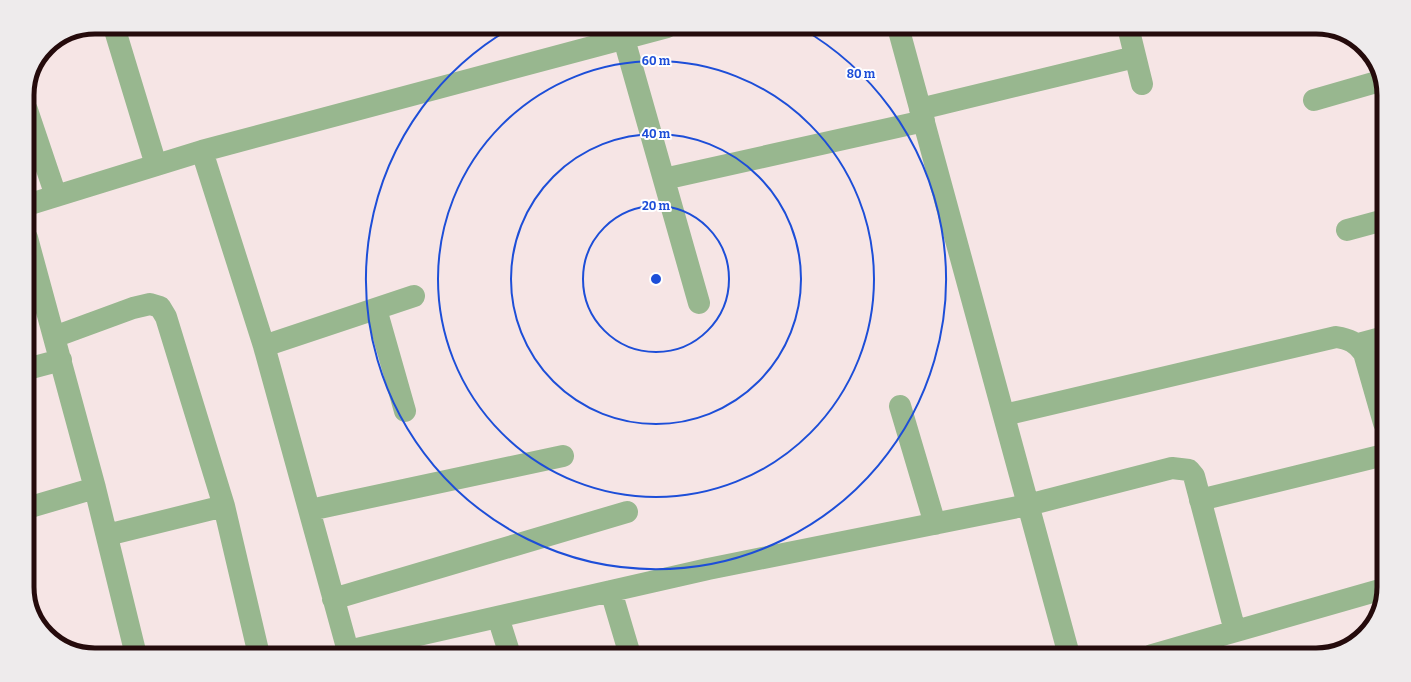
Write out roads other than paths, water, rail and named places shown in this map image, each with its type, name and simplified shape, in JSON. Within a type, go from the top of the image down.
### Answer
[{"type":"street","points":[[116,34],[156,165]]},
{"type":"street","points":[[34,203],[202,151],[640,34]]},
{"type":"street","points":[[900,34],[1067,648]]},
{"type":"street","points":[[1130,34],[1142,84]]},
{"type":"street","points":[[624,38],[699,303]]},
{"type":"street","points":[[664,179],[922,115],[1135,57]]},
{"type":"street","points":[[1314,100],[1376,82]]},
{"type":"street","points":[[34,131],[56,196]]},
{"type":"street","points":[[202,151],[264,346],[347,648]]},
{"type":"street","points":[[1347,230],[1377,222]]},
{"type":"street","points":[[34,264],[96,488],[134,648]]},
{"type":"street","points":[[264,346],[414,296]]},
{"type":"street","points":[[54,337],[133,308],[150,304],[160,307],[166,317],[224,506],[257,648]]},
{"type":"street","points":[[376,309],[404,411]]},
{"type":"street","points":[[1004,415],[1336,337],[1347,339],[1358,344],[1364,353],[1377,398]]},
{"type":"street","points":[[1358,344],[1377,339]]},
{"type":"street","points":[[34,367],[61,360]]},
{"type":"street","points":[[900,406],[935,524]]},
{"type":"street","points":[[310,510],[563,456]]},
{"type":"street","points":[[1200,500],[1377,457]]},
{"type":"street","points":[[397,648],[498,617],[708,569],[1028,505],[1172,468],[1189,470],[1194,476],[1235,631]]},
{"type":"street","points":[[34,506],[96,488]]},
{"type":"street","points":[[107,535],[224,506]]},
{"type":"street","points":[[333,599],[627,512]]},
{"type":"street","points":[[611,591],[628,648]]},
{"type":"street","points":[[1176,648],[1377,591]]},
{"type":"street","points":[[498,617],[508,648]]}]
